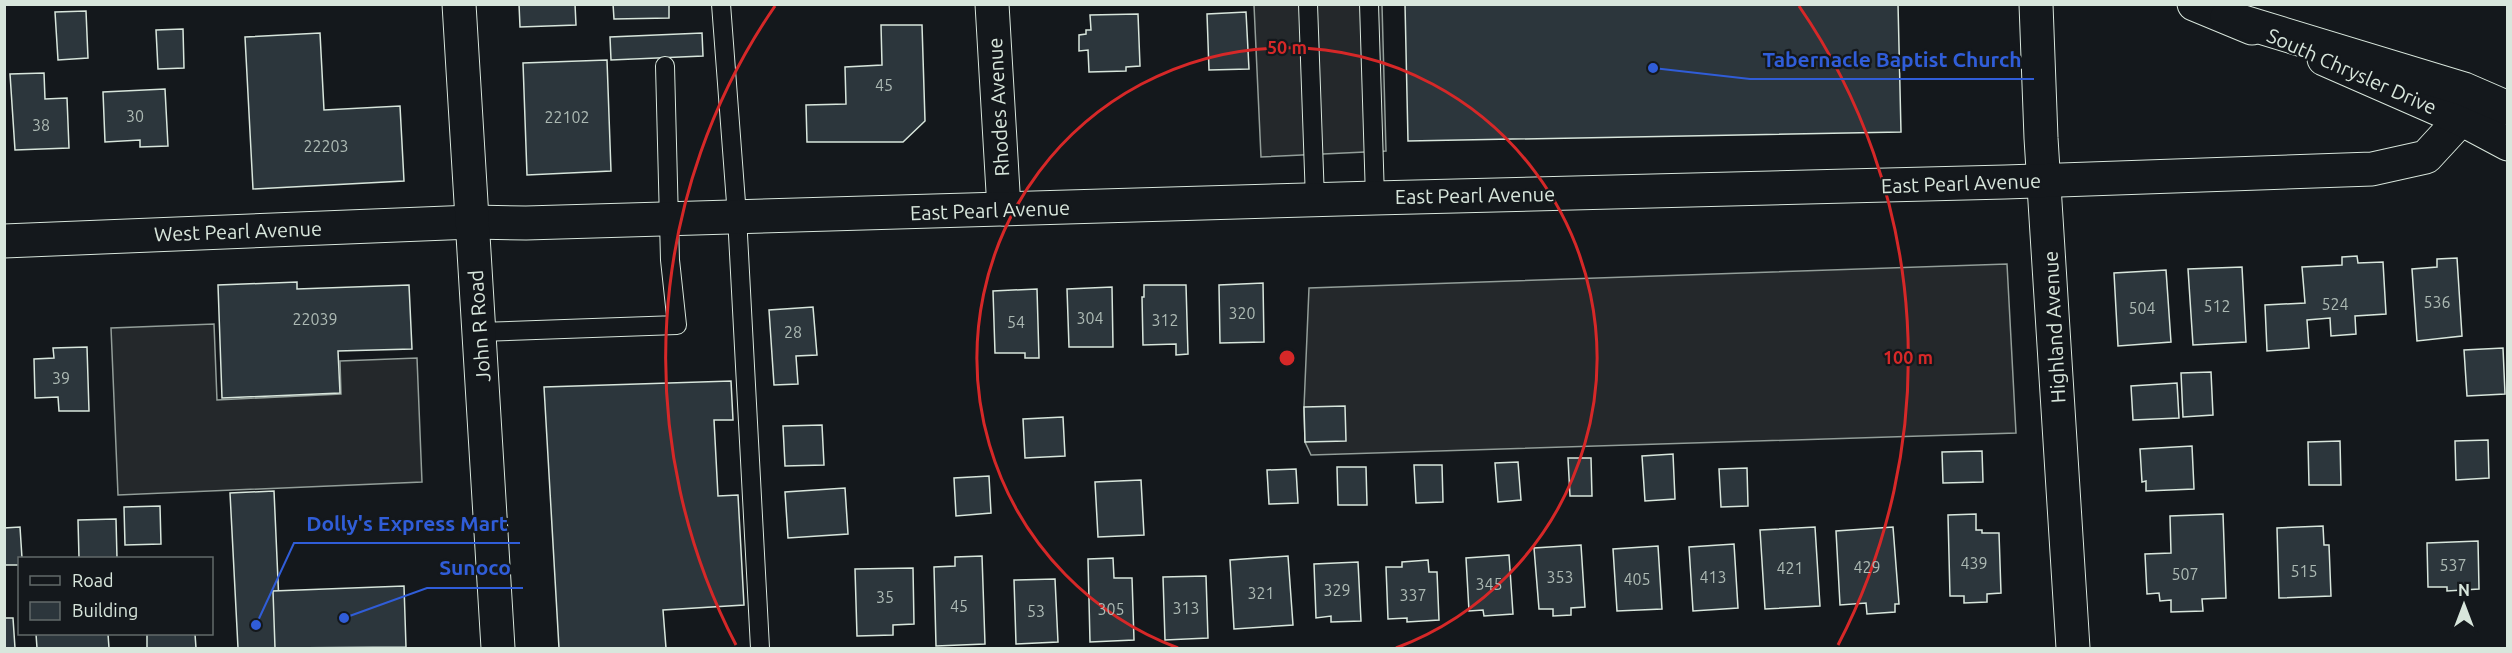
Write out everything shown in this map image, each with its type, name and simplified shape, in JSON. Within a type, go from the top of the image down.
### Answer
[{"type":"main road","name":"John R Road","points":[[459,4],[498,648]]},
{"type":"main road","name":"Rhodes Avenue","points":[[992,4],[1004,209]]},
{"type":"main road","name":"Highland Avenue","points":[[2036,4],[2073,648]]},
{"type":"main road","name":"South Chrysler Drive","points":[[2194,4],[2461,119],[2508,144]]},
{"type":"main road","points":[[2227,17],[2464,89],[2508,108]]},
{"type":"main road","name":"East Pearl Avenue","points":[[472,222],[526,223],[2372,169],[2426,157],[2461,119]]},
{"type":"main road","name":"West Pearl Avenue","points":[[4,241],[472,222]]},
{"type":"lane","points":[[721,4],[737,216],[760,648]]},
{"type":"lane","points":[[1308,4],[1315,200]]},
{"type":"lane","points":[[1369,4],[1375,198]]},
{"type":"lane","points":[[480,332],[677,324],[670,260],[665,66]]},
{"type":"shaded area","points":[[1254,5],[1382,5],[1386,151],[1261,157]]},
{"type":"shaded area","points":[[2007,264],[2016,433],[1311,455],[1305,442],[1304,407],[1309,288]]},
{"type":"shaded area","points":[[214,324],[217,400],[341,394],[340,361],[417,358],[422,482],[118,495],[111,328]]},
{"type":"building","points":[[519,4],[575,4],[576,25],[520,27]]},
{"type":"building","points":[[613,4],[669,4],[669,18],[614,19]]},
{"type":"building","points":[[1405,4],[1898,4],[1901,132],[1408,141]]},
{"type":"building","points":[[86,11],[88,58],[58,60],[55,12]]},
{"type":"building","points":[[1246,12],[1249,69],[1209,70],[1207,14]]},
{"type":"building","points":[[1138,14],[1140,66],[1126,67],[1126,71],[1089,72],[1088,50],[1079,51],[1079,35],[1086,34],[1086,30],[1091,30],[1090,15]]},
{"type":"building","points":[[881,25],[922,25],[925,121],[903,142],[807,142],[806,105],[846,104],[845,67],[882,65]]},
{"type":"building","points":[[183,29],[184,68],[158,69],[156,30]]},
{"type":"building","points":[[320,33],[324,110],[400,106],[404,181],[253,189],[245,37]]},
{"type":"building","points":[[702,33],[703,56],[611,60],[610,37]]},
{"type":"building","points":[[607,60],[611,171],[527,175],[523,63]]},
{"type":"building","points":[[44,73],[45,99],[67,98],[69,148],[15,150],[10,74]]},
{"type":"building","points":[[165,89],[168,146],[140,147],[140,140],[105,142],[103,92]]},
{"type":"building","points":[[2357,256],[2358,263],[2383,262],[2386,314],[2355,316],[2356,334],[2331,336],[2330,318],[2307,320],[2309,348],[2267,351],[2265,305],[2305,303],[2302,267],[2342,265],[2342,257]]},
{"type":"building","points":[[2457,258],[2462,336],[2417,341],[2412,269],[2437,267],[2437,259]]},
{"type":"building","points":[[2242,267],[2246,342],[2193,345],[2188,269]]},
{"type":"building","points":[[2166,270],[2171,342],[2118,346],[2114,273]]},
{"type":"building","points":[[297,282],[297,289],[409,285],[412,349],[338,351],[340,393],[222,398],[218,285]]},
{"type":"building","points":[[1263,283],[1264,342],[1220,343],[1219,285]]},
{"type":"building","points":[[1144,285],[1186,285],[1188,354],[1176,355],[1176,344],[1143,345]]},
{"type":"building","points":[[1112,287],[1113,347],[1069,347],[1067,289]]},
{"type":"building","points":[[1037,289],[1039,358],[1025,358],[1025,353],[995,353],[993,291]]},
{"type":"building","points":[[813,307],[817,355],[796,356],[798,384],[774,385],[769,310]]},
{"type":"building","points":[[87,347],[89,411],[59,411],[58,397],[35,398],[34,359],[54,358],[53,348]]},
{"type":"building","points":[[2503,348],[2505,394],[2467,396],[2464,350]]},
{"type":"building","points":[[2211,372],[2213,415],[2183,417],[2181,373]]},
{"type":"building","points":[[731,381],[733,420],[714,420],[718,496],[738,495],[744,605],[663,610],[666,648],[559,648],[544,387]]},
{"type":"building","points":[[2177,383],[2179,418],[2133,420],[2131,386]]},
{"type":"building","points":[[1345,406],[1346,441],[1305,442],[1304,407]]},
{"type":"building","points":[[1063,417],[1065,456],[1025,458],[1023,419]]},
{"type":"building","points":[[822,425],[824,465],[785,466],[783,426]]},
{"type":"building","points":[[2488,440],[2489,478],[2456,480],[2455,441]]},
{"type":"building","points":[[2340,441],[2341,485],[2309,485],[2308,442]]},
{"type":"building","points":[[2192,446],[2194,489],[2146,491],[2146,481],[2142,482],[2140,449]]},
{"type":"building","points":[[1982,451],[1983,482],[1943,483],[1942,452]]},
{"type":"building","points":[[1673,454],[1675,499],[1645,501],[1642,456]]},
{"type":"building","points":[[1568,458],[1591,458],[1592,496],[1570,496]]},
{"type":"building","points":[[1518,462],[1521,500],[1498,502],[1495,463]]},
{"type":"building","points":[[1414,465],[1442,465],[1443,502],[1416,503]]},
{"type":"building","points":[[1337,467],[1366,467],[1367,505],[1338,505]]},
{"type":"building","points":[[1747,468],[1748,506],[1721,507],[1719,469]]},
{"type":"building","points":[[1296,469],[1298,503],[1269,504],[1267,470]]},
{"type":"building","points":[[989,476],[991,513],[956,516],[954,478]]},
{"type":"building","points":[[1141,480],[1144,535],[1098,537],[1095,482]]},
{"type":"building","points":[[845,488],[848,534],[788,538],[785,492]]},
{"type":"building","points":[[274,491],[281,648],[238,648],[230,493]]},
{"type":"building","points":[[160,506],[161,544],[125,545],[124,507]]},
{"type":"building","points":[[1976,514],[1976,530],[1982,530],[1982,533],[1999,533],[2001,593],[1987,594],[1987,602],[1964,603],[1964,596],[1950,596],[1948,515]]},
{"type":"building","points":[[2223,514],[2226,598],[2202,599],[2203,611],[2171,612],[2171,600],[2160,601],[2159,593],[2147,594],[2145,554],[2171,553],[2170,516]]},
{"type":"building","points":[[116,519],[117,557],[79,557],[78,520]]},
{"type":"building","points":[[2323,526],[2324,545],[2329,545],[2331,596],[2279,598],[2277,528]]},
{"type":"building","points":[[20,527],[22,557],[18,557],[18,565],[4,565],[4,528]]},
{"type":"building","points":[[1815,527],[1820,606],[1765,609],[1760,530]]},
{"type":"building","points":[[1893,527],[1899,604],[1895,604],[1895,612],[1867,614],[1866,603],[1840,605],[1836,531]]},
{"type":"building","points":[[2478,541],[2479,589],[2447,591],[2447,587],[2428,587],[2427,543]]},
{"type":"building","points":[[1734,544],[1738,608],[1693,611],[1689,547]]},
{"type":"building","points":[[1581,545],[1585,607],[1571,608],[1571,615],[1553,616],[1553,609],[1539,609],[1534,548]]},
{"type":"building","points":[[1658,546],[1662,609],[1617,611],[1613,549]]},
{"type":"building","points":[[1509,555],[1513,614],[1484,616],[1483,610],[1469,611],[1466,558]]},
{"type":"building","points":[[982,556],[985,644],[936,646],[934,567],[955,566],[955,557]]},
{"type":"building","points":[[1288,556],[1293,625],[1234,629],[1230,560]]},
{"type":"building","points":[[1113,558],[1114,578],[1132,578],[1134,640],[1090,642],[1088,559]]},
{"type":"building","points":[[1428,560],[1429,572],[1437,572],[1439,620],[1407,622],[1407,618],[1388,619],[1386,567],[1402,567],[1402,562]]},
{"type":"building","points":[[1358,562],[1361,621],[1331,622],[1331,616],[1316,618],[1314,564]]},
{"type":"building","points":[[913,568],[914,624],[893,625],[893,635],[857,636],[855,569]]},
{"type":"building","points":[[1206,576],[1208,638],[1165,640],[1163,577]]},
{"type":"building","points":[[1055,579],[1058,642],[1016,644],[1014,580]]},
{"type":"building","points":[[404,586],[406,647],[275,648],[273,591]]},
{"type":"building","points":[[4,618],[13,618],[15,648],[4,648]]},
{"type":"building","points":[[36,635],[108,635],[109,648],[37,648]]},
{"type":"building","points":[[147,635],[195,635],[196,648],[147,648]]},
{"type":"place","name":"Tabernacle Baptist Church","points":[[1653,68]]},
{"type":"place","name":"Sunoco","points":[[344,618]]},
{"type":"place","name":"Dolly's Express Mart","points":[[256,625]]}]
